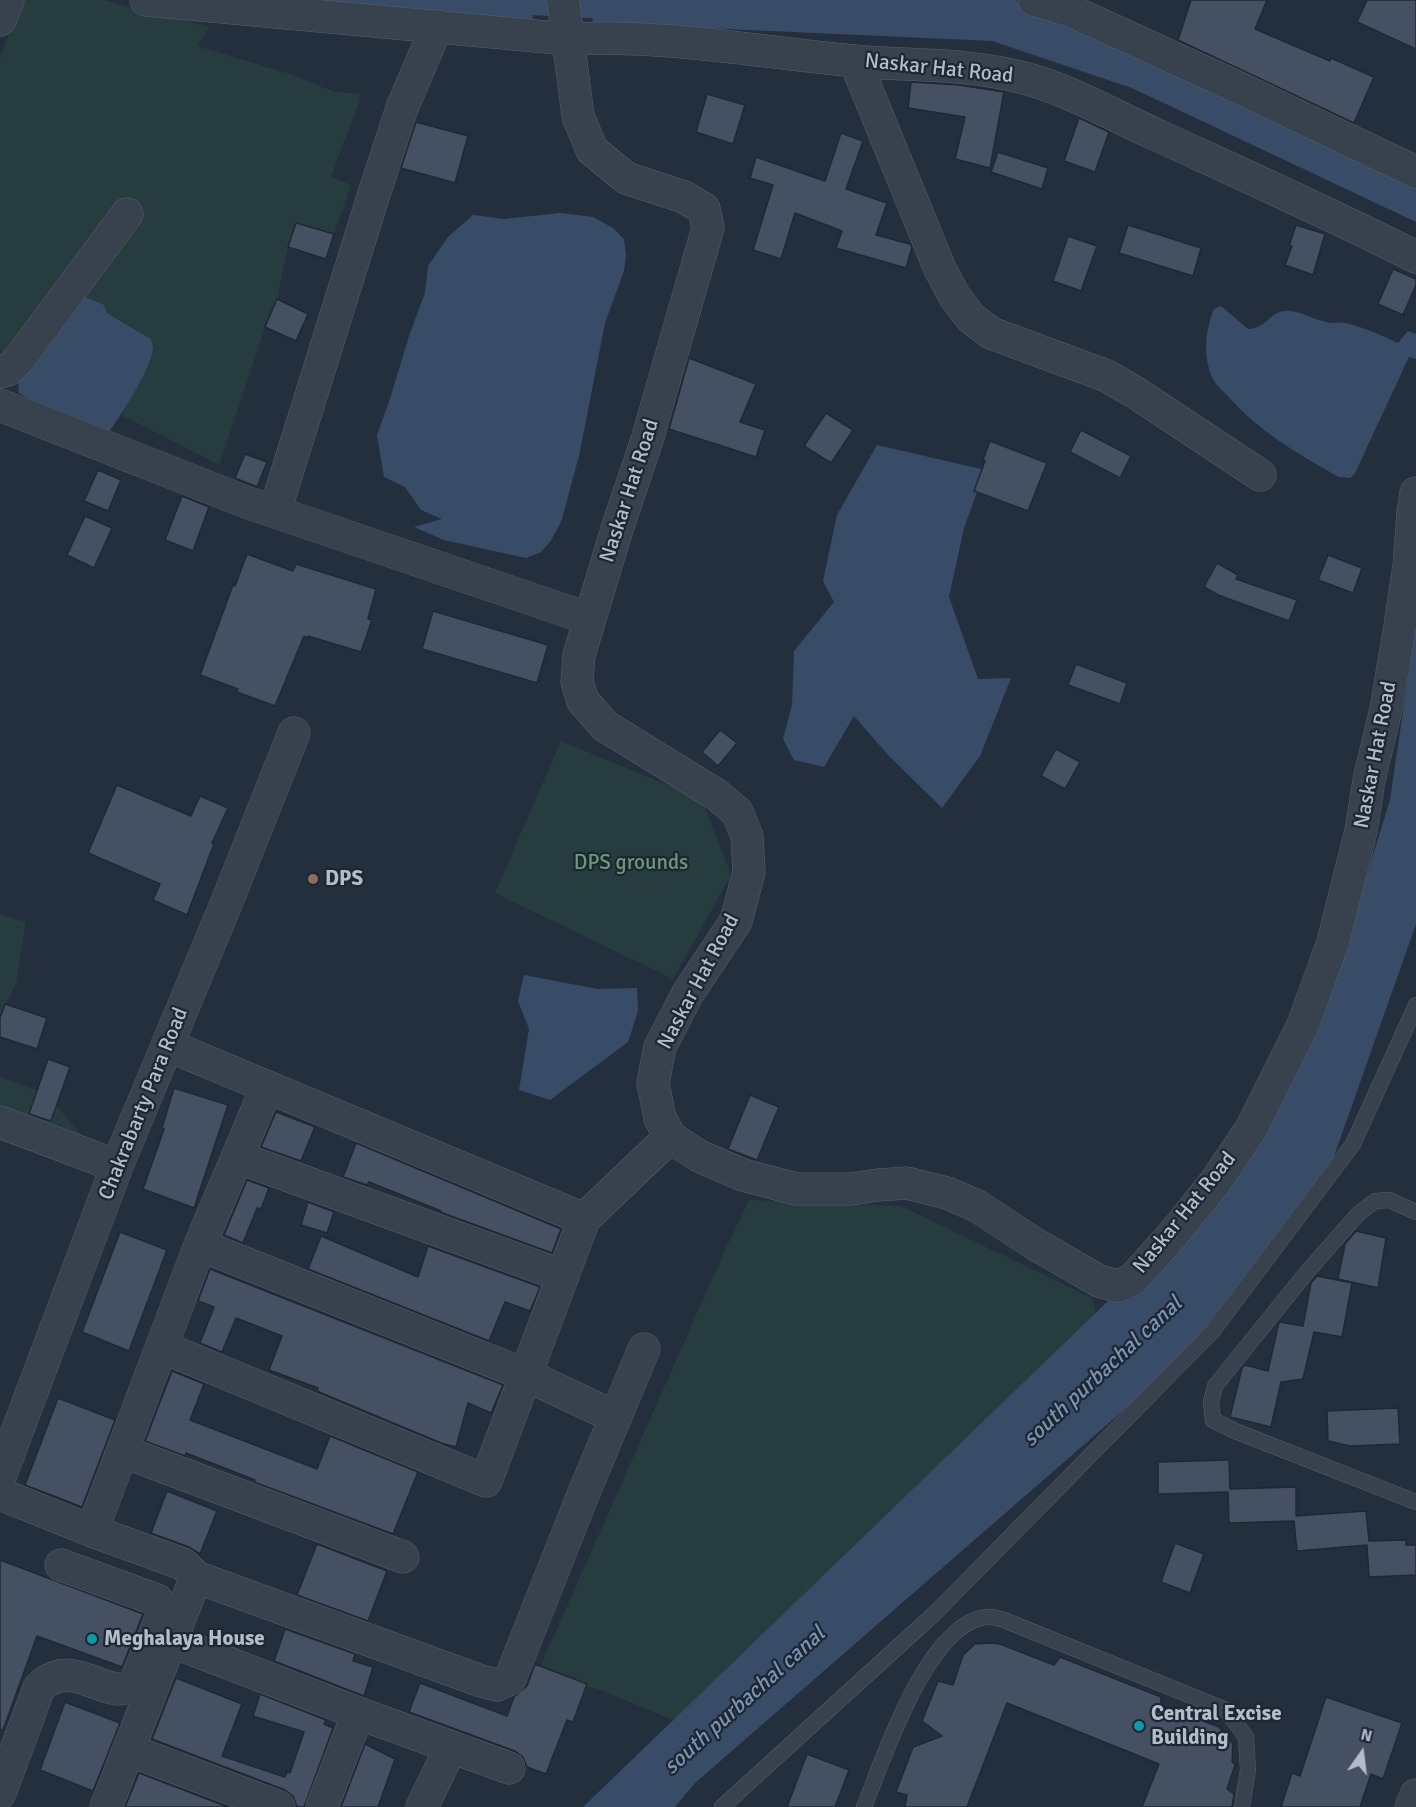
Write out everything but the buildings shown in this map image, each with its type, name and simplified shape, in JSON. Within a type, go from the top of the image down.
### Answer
[{"type":"street","points":[[0,20],[8,0]]},
{"type":"street","points":[[146,0],[437,26],[566,21]]},
{"type":"street","points":[[1034,0],[1080,15],[1416,172]]},
{"type":"street","name":"Naskar Hat Road","points":[[566,21],[604,37],[668,41],[855,61],[987,70],[1026,78],[1078,98],[1416,257]]},
{"type":"street","name":"Naskar Hat Road","points":[[566,21],[578,116],[592,150],[626,178],[684,197],[704,209],[708,228],[647,440],[579,655],[577,682],[583,701],[605,726],[717,795],[737,812],[747,836],[749,872],[736,921],[688,993],[660,1047],[653,1083],[660,1118],[670,1137],[699,1156],[744,1175],[796,1190],[851,1190],[907,1183],[947,1193],[976,1206],[1099,1281],[1117,1286],[1133,1279],[1216,1181],[1251,1129],[1304,1025],[1333,942],[1361,831],[1400,626],[1416,493]]},
{"type":"street","points":[[275,511],[402,108],[437,26]]},
{"type":"street","points":[[855,61],[940,269],[955,297],[971,318],[991,333],[1107,376],[1260,476]]},
{"type":"street","points":[[0,372],[8,370],[20,358],[127,214]]},
{"type":"street","points":[[0,405],[246,502],[590,619]]},
{"type":"street","name":"Chakrabarty Para Road","points":[[0,1477],[117,1166],[294,733]]},
{"type":"street","points":[[167,1046],[584,1219]]},
{"type":"street","points":[[92,1531],[200,1245],[267,1087]]},
{"type":"street","points":[[0,1122],[117,1166]]},
{"type":"street","points":[[162,1347],[486,1480],[584,1219],[670,1137]]},
{"type":"street","points":[[237,1157],[563,1276]]},
{"type":"street","points":[[200,1245],[526,1375],[615,1417]]},
{"type":"street","points":[[0,1494],[183,1564],[196,1577],[481,1682],[497,1685],[510,1679],[644,1349]]},
{"type":"street","points":[[122,1451],[403,1557]]},
{"type":"street","points":[[0,1793],[39,1688],[48,1679],[60,1675],[78,1677],[121,1690],[129,1688],[135,1683],[164,1611],[157,1600],[61,1565]]},
{"type":"street","points":[[106,1807],[196,1577]]},
{"type":"street","points":[[171,1641],[509,1768]]},
{"type":"street","points":[[322,1807],[358,1713]]},
{"type":"street","points":[[422,1807],[452,1747]]},
{"type":"street","points":[[129,1750],[279,1807]]},
{"type":"street","points":[[1411,1807],[1416,1795]]},
{"type":"lane","points":[[722,1807],[934,1614],[1212,1332],[1353,1144],[1416,1005]]},
{"type":"lane","points":[[1416,1212],[1389,1200],[1375,1201],[1358,1214],[1307,1272],[1215,1386],[1211,1402],[1213,1420],[1234,1431],[1416,1502]]},
{"type":"lane","points":[[864,1807],[924,1670],[942,1644],[965,1625],[987,1617],[1004,1620],[1226,1710],[1246,1737],[1248,1770],[1242,1807]]},
{"type":"green space","points":[[21,0],[103,0],[210,27],[197,46],[287,73],[335,92],[362,94],[331,177],[351,185],[334,234],[296,223],[288,247],[277,299],[265,327],[219,465],[122,415],[149,361],[139,331],[107,313],[104,305],[30,360],[0,351],[0,58]]},
{"type":"green space","name":"DPS grounds","points":[[561,741],[702,799],[731,875],[673,979],[495,893]]},
{"type":"green space","points":[[0,914],[26,922],[16,983],[0,1016]]},
{"type":"green space","points":[[0,1077],[47,1094],[87,1142],[0,1108]]},
{"type":"green space","points":[[749,1200],[901,1206],[1092,1298],[1110,1367],[708,1735],[601,1690],[537,1674]]},
{"type":"water","points":[[201,0],[531,0],[533,20]]},
{"type":"water","points":[[590,0],[1014,0],[1065,13],[1416,178],[1416,222],[1132,88],[992,41],[593,23]]},
{"type":"water","points":[[560,213],[593,217],[613,228],[624,239],[626,255],[624,271],[605,323],[579,456],[561,522],[550,542],[541,552],[526,558],[444,540],[414,527],[442,519],[421,510],[405,487],[384,477],[377,435],[425,293],[428,266],[448,237],[473,215],[504,219]]},
{"type":"water","points":[[83,296],[104,305],[107,313],[151,339],[153,347],[141,379],[107,434],[38,405],[19,393],[19,381],[32,354],[52,328]]},
{"type":"water","points":[[1221,306],[1248,329],[1260,326],[1280,312],[1290,311],[1328,323],[1352,325],[1398,343],[1408,331],[1416,334],[1416,359],[1409,357],[1355,473],[1350,478],[1339,477],[1279,441],[1252,420],[1215,383],[1210,372],[1206,345],[1214,309]]},
{"type":"water","points":[[877,445],[985,470],[964,528],[949,597],[978,679],[1011,678],[980,756],[942,808],[889,756],[854,716],[824,767],[794,760],[783,739],[792,705],[794,651],[834,602],[823,581],[837,515]]},
{"type":"water","name":"south purbachal canal","points":[[1416,623],[1416,924],[1332,1162],[1179,1362],[695,1783],[675,1807],[583,1807],[1217,1196],[1323,1016],[1390,800]]},
{"type":"water","points":[[524,975],[598,989],[637,988],[638,1011],[628,1042],[550,1100],[519,1090],[529,1029],[518,1001]]},
{"type":"waterway","points":[[512,0],[628,6]]},
{"type":"place","name":"DPS","points":[[313,879]]},
{"type":"place","name":"Meghalaya House","points":[[92,1639]]},
{"type":"place","name":"Central Excise Building","points":[[1139,1726]]}]
